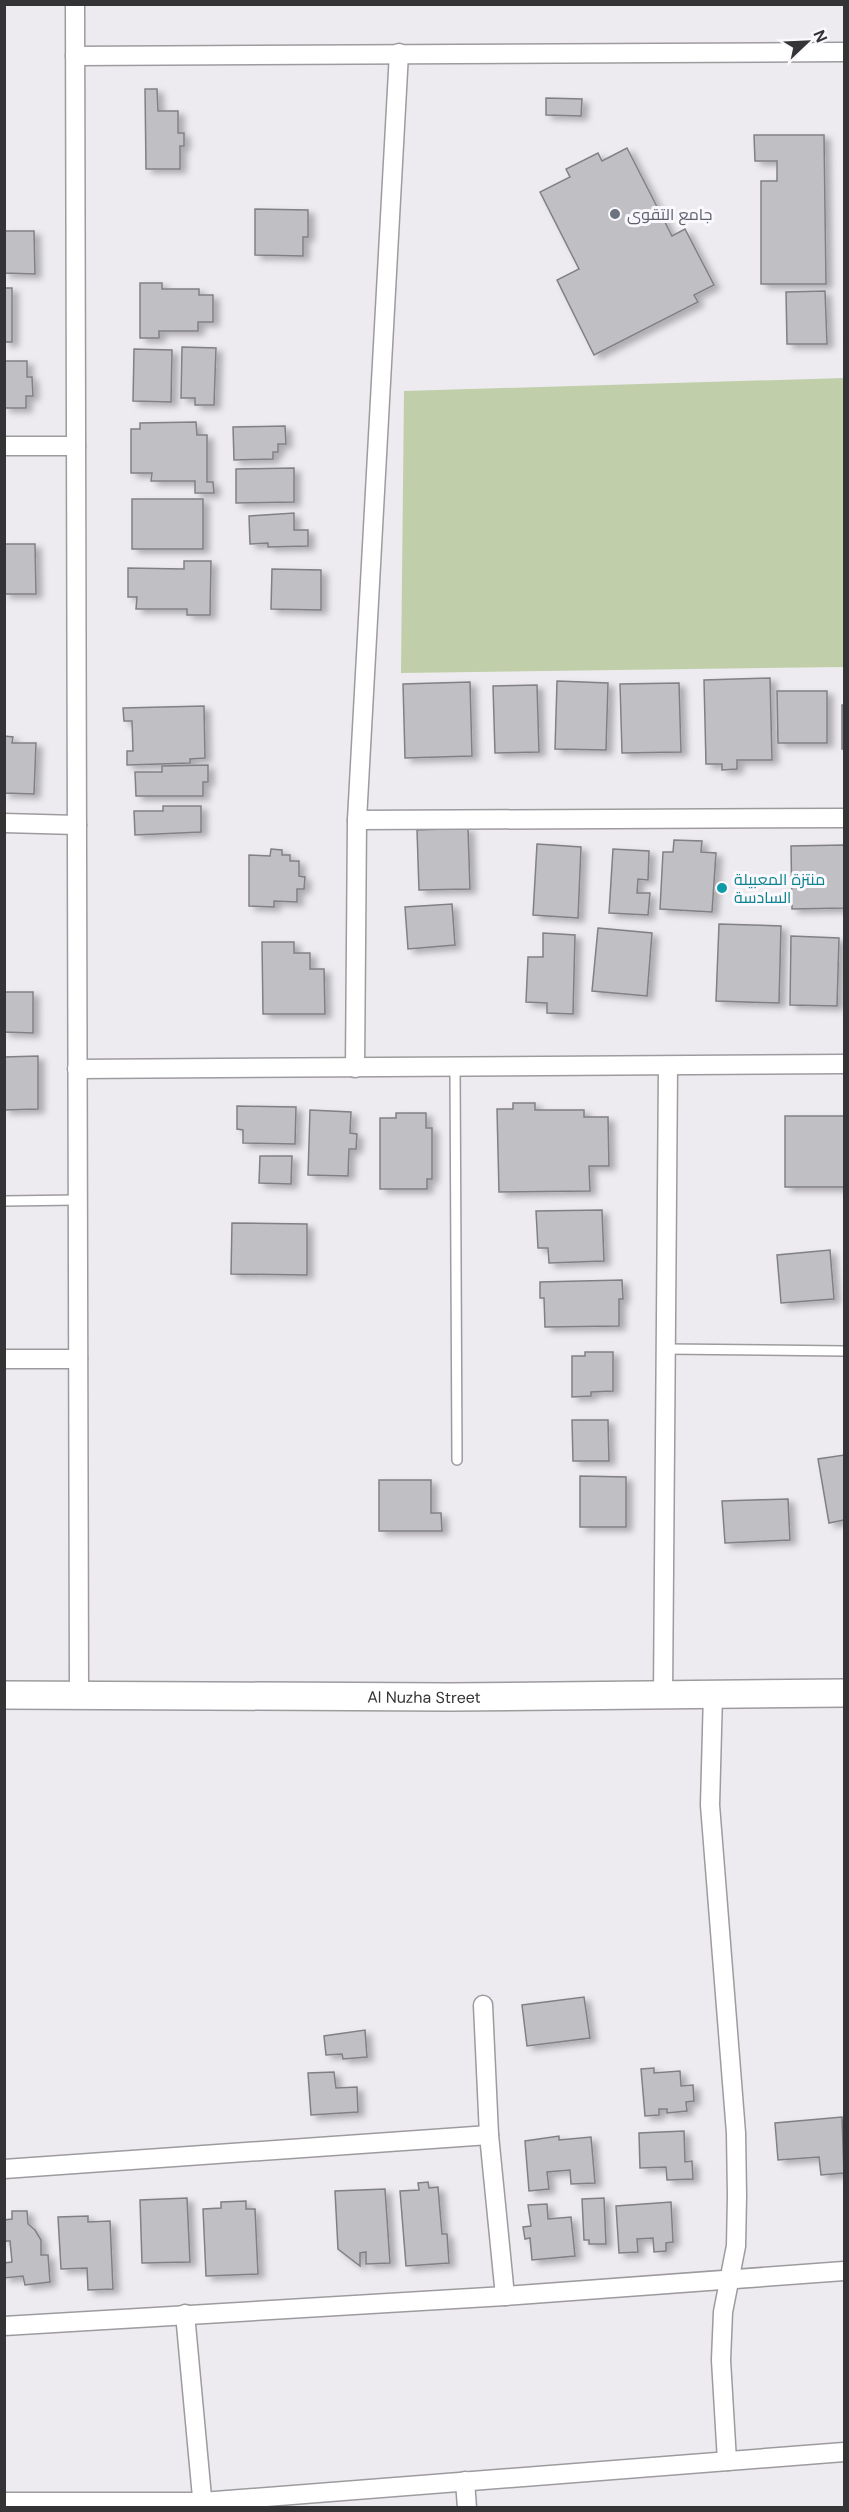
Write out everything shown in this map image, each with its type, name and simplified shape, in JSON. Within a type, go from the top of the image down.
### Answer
[{"type":"main road","name":"Al Nuzha Street","points":[[4,1695],[438,1696],[844,1693]]},
{"type":"street","points":[[75,4],[79,1694]]},
{"type":"street","points":[[75,56],[844,52]]},
{"type":"street","points":[[355,1068],[357,820],[399,53]]},
{"type":"street","points":[[4,446],[76,446]]},
{"type":"street","points":[[357,820],[844,818]]},
{"type":"street","points":[[4,823],[77,825]]},
{"type":"street","points":[[77,1068],[844,1064]]},
{"type":"street","points":[[663,1695],[668,1066]]},
{"type":"street","points":[[4,1359],[78,1359]]},
{"type":"street","points":[[713,1694],[710,1805],[736,2133],[736,2246],[723,2312],[721,2360],[727,2461]]},
{"type":"street","points":[[483,2005],[489,2134],[505,2296]]},
{"type":"street","points":[[4,2169],[489,2134]]},
{"type":"street","points":[[4,2326],[505,2296],[844,2271]]},
{"type":"street","points":[[185,2314],[202,2505]]},
{"type":"street","points":[[4,2502],[202,2505],[465,2481],[844,2452]]},
{"type":"street","points":[[465,2481],[467,2508]]},
{"type":"lane","points":[[455,1067],[457,1460]]},
{"type":"lane","points":[[4,1201],[78,1200]]},
{"type":"lane","points":[[666,1349],[844,1351]]},
{"type":"green space","points":[[844,378],[844,667],[401,673],[404,391]]},
{"type":"building","points":[[145,89],[157,89],[158,111],[178,111],[178,133],[184,133],[184,146],[180,146],[180,169],[146,169]]},
{"type":"building","points":[[546,98],[582,99],[581,116],[546,115]]},
{"type":"building","points":[[754,135],[824,135],[826,284],[761,284],[761,181],[777,181],[777,161],[755,161]]},
{"type":"building","points":[[627,148],[672,236],[685,229],[714,285],[694,295],[698,302],[594,355],[557,280],[579,269],[540,192],[570,177],[566,169],[598,153],[602,161]]},
{"type":"building","points":[[255,209],[308,210],[308,237],[303,237],[303,256],[255,255]]},
{"type":"building","points":[[4,231],[34,231],[35,274],[4,273]]},
{"type":"building","points":[[140,283],[162,283],[162,289],[199,289],[199,295],[213,295],[213,322],[198,322],[198,331],[159,331],[159,338],[140,338]]},
{"type":"building","points":[[4,288],[12,288],[12,342],[4,342]]},
{"type":"building","points":[[825,291],[827,344],[787,344],[786,292]]},
{"type":"building","points":[[182,347],[216,348],[214,405],[195,405],[195,398],[181,398]]},
{"type":"building","points":[[134,349],[172,350],[171,402],[133,401]]},
{"type":"building","points":[[4,361],[27,361],[27,377],[32,377],[33,396],[26,396],[26,408],[4,408]]},
{"type":"building","points":[[196,422],[197,435],[207,435],[207,482],[213,482],[214,493],[195,493],[195,481],[151,481],[152,473],[131,473],[131,429],[140,429],[140,423]]},
{"type":"building","points":[[285,426],[286,444],[278,444],[278,452],[273,452],[273,459],[234,460],[233,427]]},
{"type":"building","points":[[294,468],[294,502],[236,503],[236,469]]},
{"type":"building","points":[[132,499],[203,499],[203,549],[132,549]]},
{"type":"building","points":[[294,513],[294,530],[308,530],[308,546],[268,547],[268,543],[250,544],[249,516]]},
{"type":"building","points":[[4,544],[35,544],[36,594],[4,594]]},
{"type":"building","points":[[184,561],[211,561],[210,615],[187,615],[187,609],[136,609],[137,597],[128,597],[128,568],[184,569]]},
{"type":"building","points":[[272,569],[321,570],[321,610],[271,609]]},
{"type":"building","points":[[770,678],[772,760],[737,760],[737,769],[722,770],[722,764],[706,764],[704,680]]},
{"type":"building","points":[[557,681],[608,683],[606,750],[555,749]]},
{"type":"building","points":[[470,682],[472,756],[405,758],[403,684]]},
{"type":"building","points":[[679,683],[681,752],[622,753],[620,684]]},
{"type":"building","points":[[537,685],[539,752],[495,753],[493,686]]},
{"type":"building","points":[[777,691],[827,691],[827,743],[778,743]]},
{"type":"building","points":[[842,705],[844,705],[844,749],[842,749]]},
{"type":"building","points":[[204,706],[205,758],[190,759],[190,763],[127,765],[127,751],[133,751],[132,721],[124,721],[123,708]]},
{"type":"building","points":[[4,736],[13,737],[12,743],[36,743],[34,794],[4,793]]},
{"type":"building","points":[[208,765],[208,782],[203,782],[203,796],[136,796],[135,772],[162,772],[162,766]]},
{"type":"building","points":[[163,806],[201,806],[201,832],[135,835],[134,811],[163,811]]},
{"type":"building","points":[[468,828],[470,889],[419,890],[417,830]]},
{"type":"building","points":[[674,840],[702,841],[701,852],[716,853],[712,912],[660,909],[663,852],[673,852]]},
{"type":"building","points":[[537,844],[581,847],[578,918],[533,915]]},
{"type":"building","points":[[844,845],[844,908],[792,909],[791,846]]},
{"type":"building","points":[[271,849],[282,850],[282,855],[290,855],[290,861],[299,861],[299,876],[305,877],[304,889],[297,889],[297,902],[274,901],[274,907],[249,906],[249,855],[270,856]]},
{"type":"building","points":[[613,849],[649,851],[648,880],[638,879],[637,893],[650,893],[648,915],[609,913]]},
{"type":"building","points":[[452,904],[455,945],[408,949],[405,907]]},
{"type":"building","points":[[719,924],[781,926],[779,1003],[716,1001]]},
{"type":"building","points":[[598,928],[652,933],[647,996],[592,991]]},
{"type":"building","points":[[543,933],[575,935],[573,1014],[547,1013],[547,1003],[526,1002],[528,957],[543,957]]},
{"type":"building","points":[[791,936],[839,938],[837,1006],[790,1005]]},
{"type":"building","points":[[262,942],[294,942],[294,953],[310,953],[310,969],[324,969],[325,1014],[263,1014]]},
{"type":"building","points":[[4,992],[33,992],[33,1033],[4,1032]]},
{"type":"building","points":[[38,1056],[38,1109],[4,1110],[4,1057]]},
{"type":"building","points":[[513,1103],[535,1103],[535,1110],[584,1110],[584,1117],[608,1117],[609,1166],[589,1166],[590,1191],[499,1192],[497,1109],[513,1109]]},
{"type":"building","points":[[237,1106],[296,1107],[295,1144],[243,1143],[243,1130],[237,1129]]},
{"type":"building","points":[[310,1110],[351,1112],[350,1133],[357,1134],[356,1149],[349,1149],[348,1176],[308,1175]]},
{"type":"building","points":[[396,1113],[426,1113],[426,1128],[432,1128],[432,1179],[427,1179],[427,1189],[380,1189],[380,1118],[396,1118]]},
{"type":"building","points":[[785,1116],[844,1116],[844,1187],[785,1187]]},
{"type":"building","points":[[260,1156],[292,1156],[291,1184],[259,1183]]},
{"type":"building","points":[[602,1210],[604,1261],[549,1263],[548,1248],[538,1248],[536,1211]]},
{"type":"building","points":[[232,1223],[307,1224],[307,1275],[231,1274]]},
{"type":"building","points":[[830,1250],[834,1299],[781,1303],[777,1255]]},
{"type":"building","points":[[622,1280],[623,1299],[619,1299],[619,1326],[545,1327],[544,1298],[540,1298],[540,1282]]},
{"type":"building","points":[[585,1352],[613,1352],[613,1391],[591,1392],[591,1396],[572,1397],[572,1356],[585,1356]]},
{"type":"building","points":[[572,1420],[608,1420],[609,1461],[573,1461]]},
{"type":"building","points":[[844,1455],[844,1520],[829,1523],[818,1459]]},
{"type":"building","points":[[580,1476],[626,1477],[626,1527],[580,1527]]},
{"type":"building","points":[[379,1480],[431,1480],[431,1513],[441,1513],[442,1531],[379,1531]]},
{"type":"building","points":[[788,1499],[790,1540],[725,1543],[722,1501]]},
{"type":"building","points":[[584,1997],[590,2038],[527,2046],[522,2005]]},
{"type":"building","points":[[365,2030],[367,2057],[343,2059],[342,2054],[326,2055],[324,2036]]},
{"type":"building","points":[[654,2068],[654,2073],[680,2071],[681,2086],[693,2085],[694,2101],[686,2102],[687,2111],[667,2113],[667,2109],[659,2109],[659,2115],[645,2116],[641,2069]]},
{"type":"building","points":[[334,2072],[336,2088],[357,2087],[358,2112],[311,2115],[308,2073]]},
{"type":"building","points":[[842,2117],[844,2173],[821,2175],[819,2157],[778,2160],[775,2123]]},
{"type":"building","points":[[684,2131],[685,2162],[692,2161],[693,2179],[667,2180],[666,2167],[640,2168],[639,2133]]},
{"type":"building","points":[[559,2136],[559,2140],[591,2137],[595,2183],[571,2184],[570,2170],[547,2172],[549,2189],[529,2191],[525,2141]]},
{"type":"building","points":[[428,2182],[429,2188],[438,2187],[442,2234],[447,2234],[449,2263],[406,2266],[400,2191],[419,2190],[418,2183]]},
{"type":"building","points":[[385,2189],[390,2263],[366,2264],[366,2252],[360,2253],[360,2266],[338,2249],[335,2191]]},
{"type":"building","points":[[187,2198],[190,2262],[142,2263],[140,2200]]},
{"type":"building","points":[[604,2198],[606,2244],[589,2244],[589,2240],[584,2240],[582,2199]]},
{"type":"building","points":[[246,2201],[246,2209],[255,2209],[258,2274],[206,2276],[203,2209],[221,2208],[221,2202]]},
{"type":"building","points":[[671,2202],[673,2242],[666,2243],[666,2251],[654,2252],[653,2238],[637,2239],[638,2252],[619,2253],[616,2206]]},
{"type":"building","points":[[547,2204],[548,2219],[571,2217],[575,2256],[532,2260],[530,2238],[525,2239],[523,2227],[531,2226],[528,2205]]},
{"type":"building","points":[[12,2211],[27,2211],[28,2224],[41,2240],[41,2255],[48,2255],[50,2282],[25,2285],[23,2276],[4,2278],[4,2263],[12,2262],[10,2241],[4,2241],[4,2220],[12,2219]]},
{"type":"building","points":[[88,2216],[88,2222],[110,2221],[113,2289],[88,2290],[87,2268],[61,2269],[58,2217]]},
{"type":"place","name":"جامع التقوى","points":[[615,214]]},
{"type":"place","name":"منتزة المعبيلة السادسة","points":[[722,888]]}]
